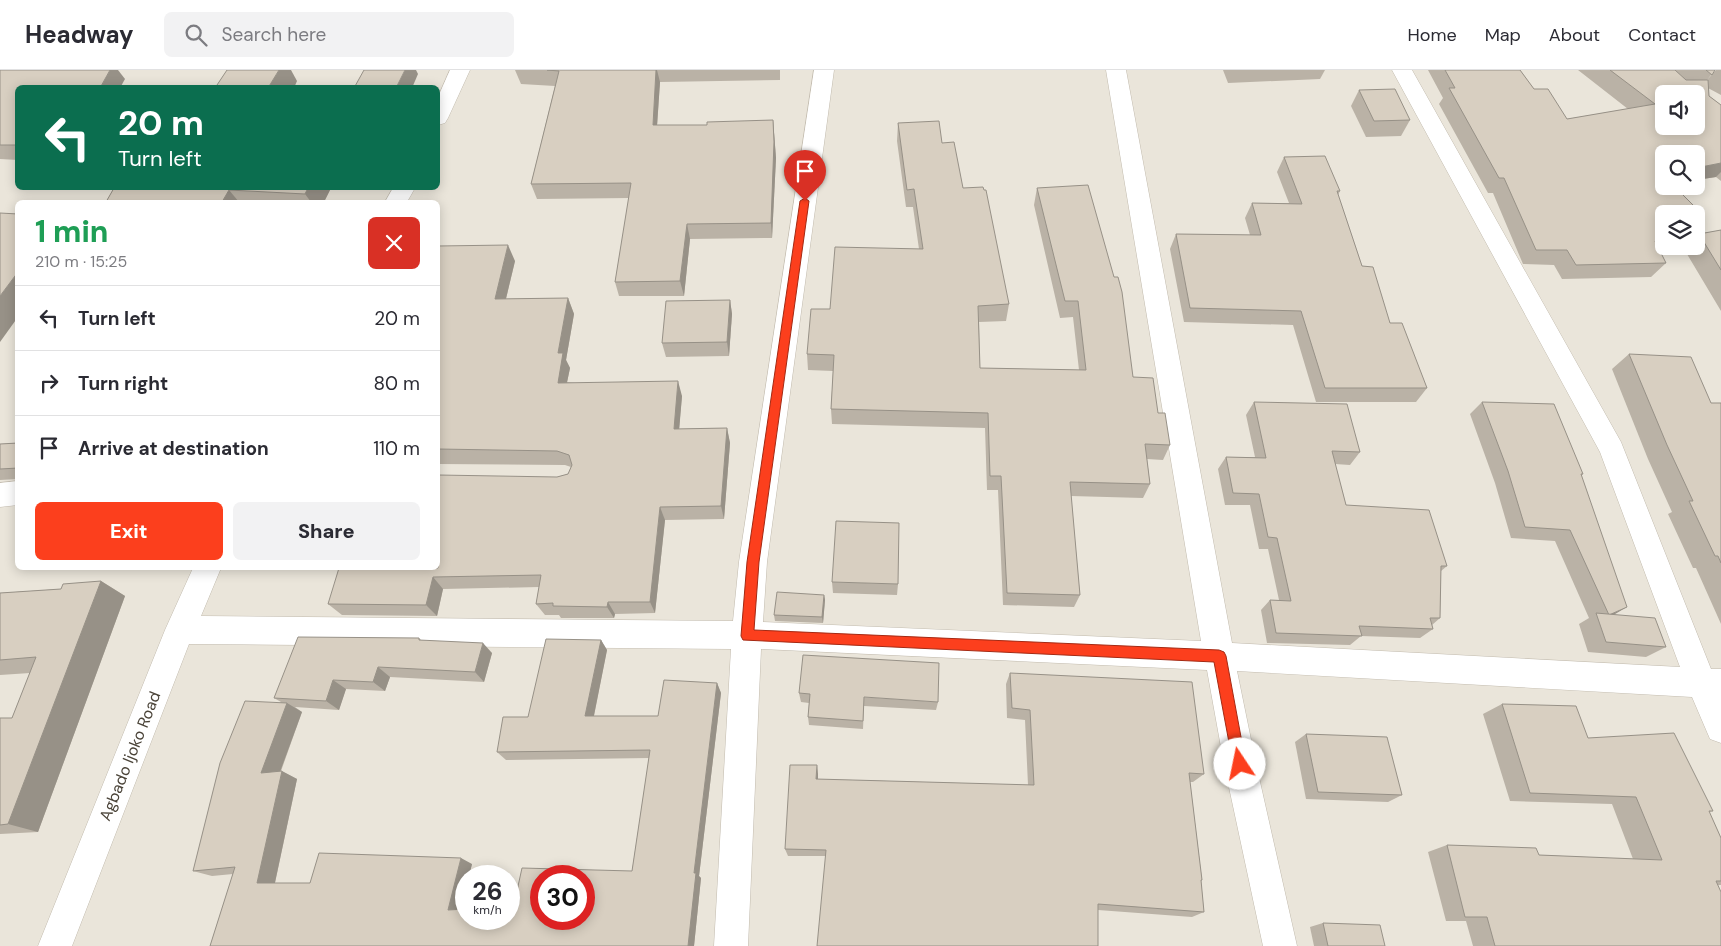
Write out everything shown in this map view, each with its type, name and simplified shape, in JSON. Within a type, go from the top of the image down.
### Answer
[{"type":"street","points":[[440,114],[460,70]]},
{"type":"street","points":[[731,946],[747,636],[753,562],[824,70]]},
{"type":"street","points":[[1116,70],[1219,656],[1240,764],[1280,946]]},
{"type":"street","points":[[1402,70],[1612,450],[1711,683],[1721,728]]},
{"type":"street","points":[[0,495],[15,493]]},
{"type":"street","name":"Agbado Ijoko Road","points":[[55,946],[180,630],[206,570]]},
{"type":"street","points":[[180,630],[747,636],[1219,656],[1711,683]]},
{"type":"shaded area","points":[[0,70],[1721,70],[1721,946],[0,946]]},
{"type":"building","points":[[0,70],[110,70],[102,85],[15,85],[15,145],[0,145]]},
{"type":"building","points":[[227,70],[279,70],[270,85],[217,85]]},
{"type":"building","points":[[364,70],[405,70],[398,85],[356,85]]},
{"type":"building","points":[[547,70],[656,70],[653,125],[707,125],[707,122],[773,120],[771,223],[687,224],[680,281],[615,282],[631,183],[531,184],[559,71]]},
{"type":"building","points":[[1445,70],[1520,70],[1534,89],[1548,89],[1567,119],[1655,104],[1610,70],[1675,70],[1686,80],[1708,80],[1709,96],[1721,105],[1721,163],[1705,166],[1705,145],[1655,145],[1655,195],[1683,195],[1693,205],[1655,205],[1655,255],[1662,255],[1666,263],[1576,265],[1567,250],[1536,250],[1504,178],[1499,178],[1449,88],[1455,88]]},
{"type":"building","points":[[1706,70],[1715,70],[1712,75]]},
{"type":"building","points":[[1395,89],[1410,120],[1374,121],[1359,90]]},
{"type":"building","points":[[939,121],[942,143],[954,142],[963,188],[983,187],[986,190],[1009,304],[978,306],[980,368],[1086,370],[1078,301],[1065,301],[1037,188],[1088,185],[1114,277],[1118,277],[1122,292],[1133,377],[1153,378],[1158,413],[1165,413],[1170,445],[1145,444],[1150,484],[1070,482],[1080,595],[1007,593],[1001,476],[990,476],[988,413],[831,409],[834,355],[807,354],[811,309],[830,309],[835,247],[923,249],[914,189],[907,190],[898,123]]},
{"type":"building","points":[[1325,156],[1340,191],[1337,191],[1362,266],[1373,267],[1390,323],[1402,323],[1427,388],[1325,388],[1301,311],[1190,308],[1176,234],[1261,235],[1252,203],[1302,204],[1284,157]]},
{"type":"building","points":[[113,190],[229,190],[223,200],[107,200]]},
{"type":"building","points":[[229,190],[307,190],[305,194]]},
{"type":"building","points":[[0,213],[15,214],[15,276],[0,296]]},
{"type":"building","points":[[1721,230],[1721,270],[1705,244],[1705,233]]},
{"type":"building","points":[[508,245],[495,299],[568,298],[558,353],[563,353],[558,383],[678,381],[674,429],[727,428],[721,506],[660,507],[650,602],[608,602],[607,607],[553,606],[553,603],[536,604],[541,575],[433,577],[426,605],[328,604],[338,570],[440,570],[440,475],[557,477],[568,474],[572,465],[569,455],[557,451],[440,449],[440,246]]},
{"type":"building","points":[[730,300],[727,342],[662,343],[666,301]]},
{"type":"building","points":[[1629,354],[1691,357],[1711,403],[1721,403],[1721,563],[1718,556],[1715,556],[1689,501],[1693,501]]},
{"type":"building","points":[[1254,402],[1347,404],[1360,452],[1332,451],[1346,505],[1429,510],[1447,566],[1441,566],[1440,618],[1430,618],[1433,629],[1359,626],[1362,636],[1276,633],[1270,600],[1291,601],[1277,538],[1268,537],[1259,494],[1233,493],[1226,457],[1266,458]]},
{"type":"building","points":[[1482,402],[1554,404],[1583,474],[1581,474],[1627,607],[1609,615],[1570,530],[1525,527],[1508,471]]},
{"type":"building","points":[[15,443],[15,468],[0,469],[0,444]]},
{"type":"building","points":[[836,521],[899,523],[898,584],[832,582]]},
{"type":"building","points":[[101,581],[8,824],[0,825],[0,718],[12,718],[36,657],[0,660],[0,593],[61,589],[63,584]]},
{"type":"building","points":[[777,592],[824,595],[822,617],[774,615]]},
{"type":"building","points":[[1596,613],[1655,618],[1666,647],[1606,642]]},
{"type":"building","points":[[298,637],[419,638],[419,640],[483,643],[475,672],[378,667],[373,682],[333,680],[326,701],[274,698]]},
{"type":"building","points":[[546,639],[601,640],[585,716],[658,716],[664,680],[717,683],[694,873],[696,873],[688,946],[210,946],[235,867],[193,871],[220,763],[245,701],[287,703],[261,773],[282,771],[257,883],[310,883],[319,853],[461,858],[459,865],[455,865],[455,882],[448,910],[455,910],[455,930],[520,930],[520,877],[522,868],[530,868],[530,930],[595,930],[595,870],[632,871],[650,750],[497,752],[503,717],[528,717]]},
{"type":"building","points":[[803,655],[939,663],[938,702],[864,697],[863,721],[808,717],[810,694],[799,693]]},
{"type":"building","points":[[1010,673],[1192,682],[1204,774],[1189,773],[1204,912],[1098,904],[1098,946],[817,946],[826,850],[785,849],[790,765],[817,765],[816,779],[1034,785],[1030,710],[1012,708]]},
{"type":"building","points":[[1502,704],[1576,706],[1588,738],[1674,733],[1713,811],[1709,811],[1721,838],[1721,881],[1716,881],[1721,892],[1721,946],[1495,946],[1487,917],[1465,917],[1447,845],[1536,848],[1539,855],[1662,860],[1636,797],[1530,793]]},
{"type":"building","points":[[1306,734],[1387,737],[1402,795],[1318,792]]},
{"type":"building","points":[[1323,923],[1380,925],[1385,946],[1328,946]]},
{"type":"route","points":[[805,201],[753,562],[747,636],[1219,656],[1240,764]]}]
